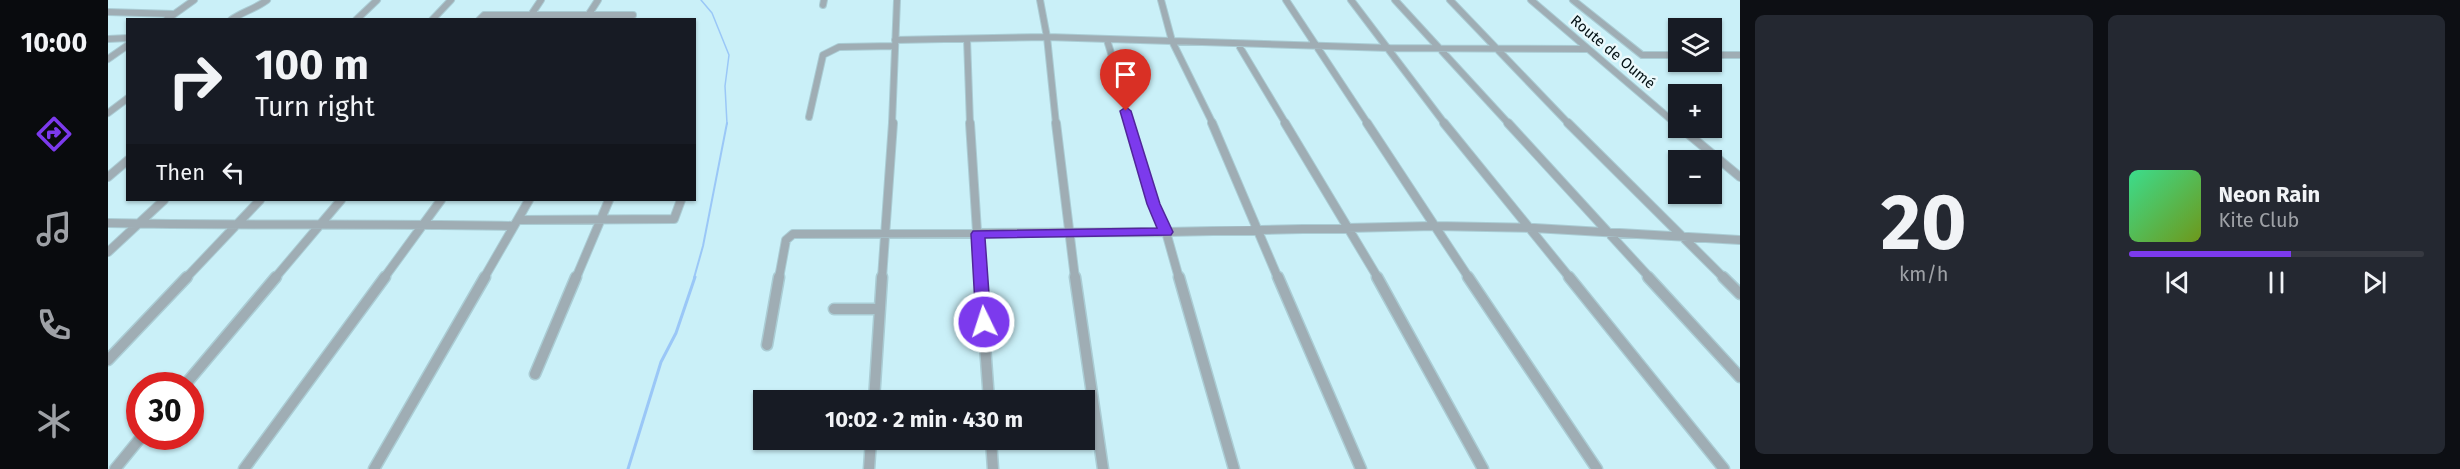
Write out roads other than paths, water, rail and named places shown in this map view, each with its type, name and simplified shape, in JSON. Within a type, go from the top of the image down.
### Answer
[{"type":"street","points":[[169,18],[194,0]]},
{"type":"street","points":[[234,18],[252,11],[267,0]]},
{"type":"street","points":[[358,18],[377,0]]},
{"type":"street","points":[[434,18],[451,0]]},
{"type":"street","points":[[531,15],[541,0]]},
{"type":"street","points":[[587,17],[598,0]]},
{"type":"street","points":[[875,390],[894,102],[897,0]]},
{"type":"street","points":[[1040,0],[1047,37],[1068,232],[1103,469]]},
{"type":"street","points":[[1161,0],[1172,41],[1200,95],[1259,229],[1293,316],[1361,469]]},
{"type":"street","points":[[1286,0],[1597,469]]},
{"type":"street","points":[[1351,0],[1390,48],[1396,62],[1724,469]]},
{"type":"street","points":[[1395,0],[1740,377]]},
{"type":"street","points":[[1450,0],[1493,47],[1740,294]]},
{"type":"street","name":"Route de Oumé","points":[[1531,0],[1668,117]]},
{"type":"street","points":[[1573,0],[1642,55],[1668,55]]},
{"type":"street","points":[[108,12],[174,14]]},
{"type":"street","points":[[481,18],[484,15],[587,17],[633,15]]},
{"type":"street","points":[[808,117],[823,55],[839,47],[967,39],[1047,37],[1390,48],[1588,49]]},
{"type":"street","points":[[108,39],[126,39]]},
{"type":"street","points":[[967,39],[988,390]]},
{"type":"street","points":[[1107,40],[1123,93]]},
{"type":"street","points":[[1239,44],[1381,283],[1484,469]]},
{"type":"street","points":[[108,59],[126,46]]},
{"type":"street","points":[[1722,55],[1740,56]]},
{"type":"street","points":[[108,113],[126,100]]},
{"type":"street","points":[[1126,111],[1154,204],[1166,232],[1234,469]]},
{"type":"street","name":"Route de Oumé","points":[[1693,138],[1740,177]]},
{"type":"street","points":[[108,177],[126,162]]},
{"type":"street","points":[[108,252],[163,201]]},
{"type":"street","points":[[108,360],[259,201]]},
{"type":"street","points":[[195,372],[340,201]]},
{"type":"street","points":[[244,469],[440,201]]},
{"type":"street","points":[[374,469],[528,201]]},
{"type":"street","points":[[535,374],[609,201]]},
{"type":"street","points":[[108,223],[235,226],[674,219],[681,201]]},
{"type":"street","points":[[767,345],[786,240],[793,234],[1166,232],[1434,226],[1531,228],[1740,240]]},
{"type":"street","points":[[834,309],[880,309]]},
{"type":"street","points":[[115,469],[131,450]]},
{"type":"street","points":[[869,469],[870,450]]},
{"type":"street","points":[[992,450],[993,469]]},
{"type":"waterway","points":[[701,0],[712,13],[729,55],[725,86],[727,123]]},
{"type":"waterway","points":[[694,278],[703,246],[727,123]]},
{"type":"waterway","points":[[628,469],[661,362],[676,333],[695,277]]}]
